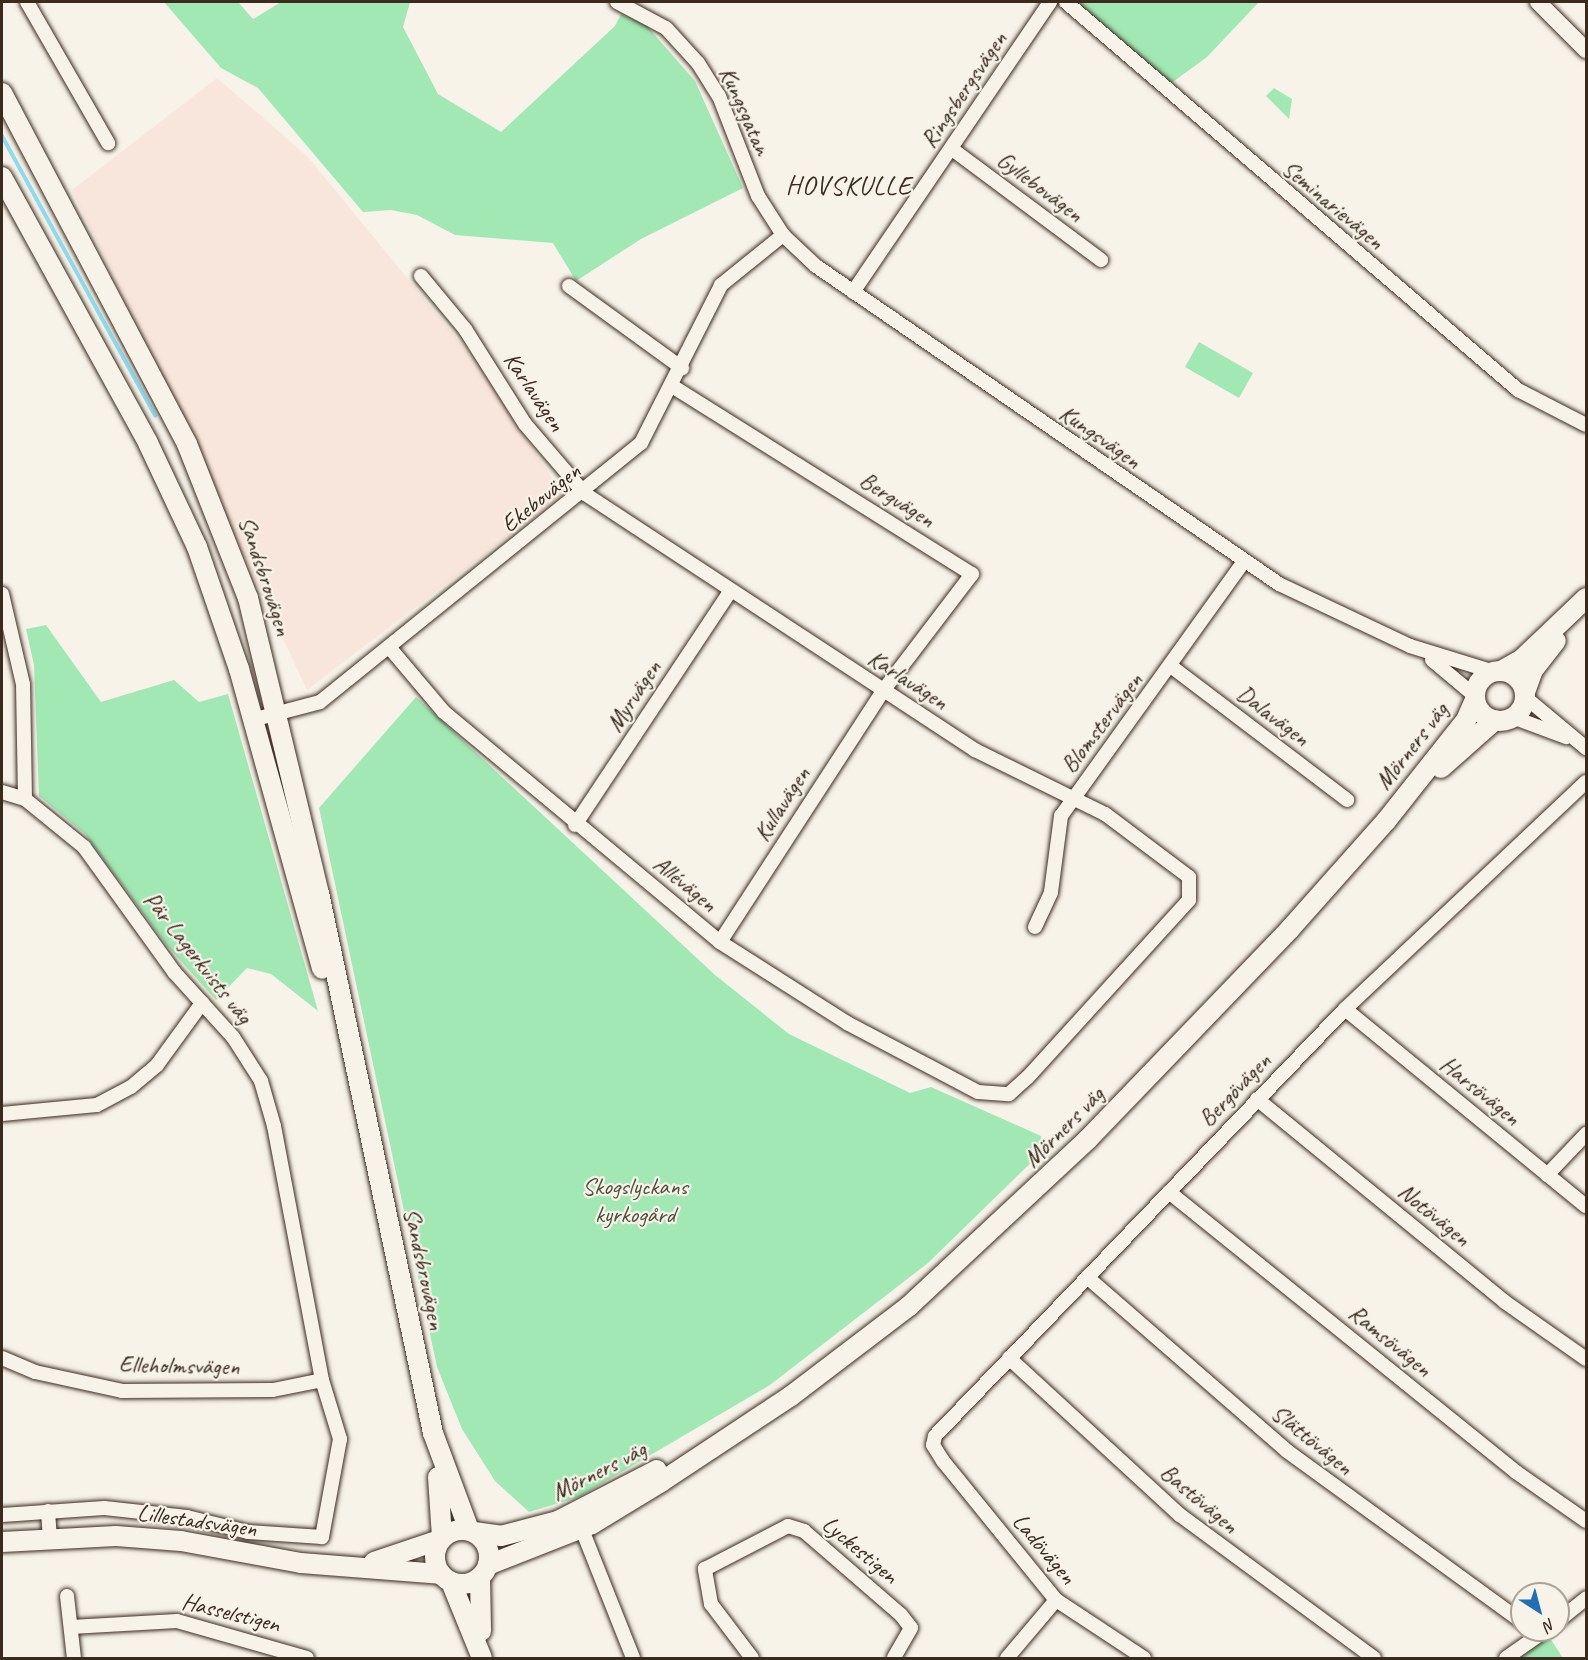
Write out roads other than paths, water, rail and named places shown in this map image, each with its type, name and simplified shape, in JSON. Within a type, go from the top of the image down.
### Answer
[{"type":"main road","name":"Sandsbrovägen","points":[[2,93],[206,486],[248,598],[277,714],[433,1432],[441,1539]]},
{"type":"main road","name":"Sandsbrovägen","points":[[2,177],[176,498],[252,720],[364,1116]]},
{"type":"main road","points":[[1587,598],[1521,660],[1480,681],[1475,698],[1503,719],[1525,695],[1533,670],[1587,604]]},
{"type":"main road","points":[[1497,671],[1517,677],[1525,695]]},
{"type":"main road","name":"Mörners väg","points":[[484,1571],[579,1522],[740,1428],[909,1306],[1005,1220],[1138,1089],[1386,821],[1467,720],[1475,698]]},
{"type":"main road","name":"Mörners väg","points":[[1386,821],[1503,719]]},
{"type":"main road","name":"Sandsbrovägen","points":[[433,1432],[472,1531]]},
{"type":"main road","name":"Mörners väg","points":[[472,1531],[509,1534],[579,1522]]},
{"type":"main road","points":[[472,1531],[487,1548],[484,1571],[484,1659],[446,1578],[434,1560],[441,1539],[472,1531]]},
{"type":"main road","name":"Lillestadsvägen","points":[[2,1542],[51,1537],[181,1541],[336,1567],[446,1578]]},
{"type":"main road","name":"Lillestadsvägen","points":[[336,1567],[398,1557],[441,1539]]},
{"type":"main road","points":[[446,1578],[484,1571]]},
{"type":"street","points":[[28,2],[108,143]]},
{"type":"street","name":"Kungsgatan","points":[[617,2],[666,28],[698,63],[719,96],[758,196],[783,235]]},
{"type":"street","name":"Ringsbergsvägen","points":[[852,292],[952,149],[1050,2]]},
{"type":"street","name":"Seminarievägen","points":[[1066,2],[1518,390],[1586,427]]},
{"type":"street","points":[[1538,2],[1587,50]]},
{"type":"street","name":"Gyllebovägen","points":[[952,149],[1101,260]]},
{"type":"street","name":"Kungsvägen","points":[[783,235],[852,292],[1244,561],[1317,604],[1410,646],[1497,671]]},
{"type":"street","name":"Ekebovägen","points":[[252,720],[320,702],[585,494],[640,443],[682,368],[721,285],[783,235]]},
{"type":"street","name":"Karlavägen","points":[[421,276],[465,329],[525,424],[585,494],[975,750],[1075,795],[1189,877],[1189,900],[1028,1077],[1009,1094],[996,1096]]},
{"type":"street","points":[[569,286],[682,368]]},
{"type":"street","name":"Bergvägen","points":[[672,386],[972,574],[883,691]]},
{"type":"street","name":"Blomstervägen","points":[[1035,927],[1051,892],[1054,834],[1075,795],[1172,667],[1244,561]]},
{"type":"street","name":"Myrvägen","points":[[576,825],[730,591]]},
{"type":"street","points":[[2,594],[24,684],[25,799],[2,792]]},
{"type":"street","name":"Kungsvägen","points":[[1410,646],[1475,698]]},
{"type":"street","name":"Allévägen","points":[[389,647],[444,712],[576,825],[720,942],[847,1023],[978,1092],[996,1096]]},
{"type":"street","name":"Dalavägen","points":[[1172,667],[1347,800]]},
{"type":"street","name":"Kullavägen","points":[[720,942],[883,691]]},
{"type":"street","points":[[1525,695],[1582,745]]},
{"type":"street","points":[[1503,719],[1582,745]]},
{"type":"street","name":"Bergövägen","points":[[933,1444],[941,1428],[1345,1009],[1587,782]]},
{"type":"street","name":"Pär Lagerkvists väg","points":[[25,799],[84,847],[202,1003],[233,1037],[261,1082],[274,1126],[322,1380],[340,1439],[322,1537]]},
{"type":"street","points":[[2,1114],[98,1105],[131,1087],[157,1065],[202,1003]]},
{"type":"street","name":"Harsövägen","points":[[1345,1009],[1587,1206]]},
{"type":"street","name":"Notövägen","points":[[1257,1100],[1505,1302],[1587,1359]]},
{"type":"street","points":[[1547,1175],[1587,1134]]},
{"type":"street","name":"Ramsövägen","points":[[1169,1192],[1516,1472],[1587,1521]]},
{"type":"street","name":"Slättövägen","points":[[1087,1277],[1287,1451],[1510,1613]]},
{"type":"street","name":"Elleholmsvägen","points":[[2,1358],[35,1372],[122,1391],[273,1390],[322,1380]]},
{"type":"street","name":"Bastövägen","points":[[1009,1358],[1180,1515],[1374,1659]]},
{"type":"street","name":"Ladövägen","points":[[933,1444],[1056,1600],[1144,1659]]},
{"type":"street","name":"Lillestadsvägen","points":[[2,1515],[48,1510],[104,1508],[187,1517],[248,1532],[322,1537]]},
{"type":"street","points":[[48,1510],[51,1537]]},
{"type":"street","points":[[579,1522],[633,1659]]},
{"type":"street","name":"Lyckestigen","points":[[752,1659],[711,1604],[705,1569],[788,1526],[804,1531],[902,1615],[911,1628],[894,1659]]},
{"type":"street","points":[[67,1596],[74,1659]]},
{"type":"street","points":[[1570,1611],[1587,1598]]},
{"type":"street","points":[[1007,1659],[1056,1600]]},
{"type":"street","name":"Hasselstigen","points":[[71,1627],[177,1621],[307,1659]]},
{"type":"street","points":[[1506,1659],[1526,1642]]},
{"type":"waterway","points":[[2,136],[155,416]]},
{"type":"district","name":"HOVSKULLE","points":[[849,186]]},
{"type":"park label","name":"Skogslyckans kyrkogård","points":[[635,1201]]}]
